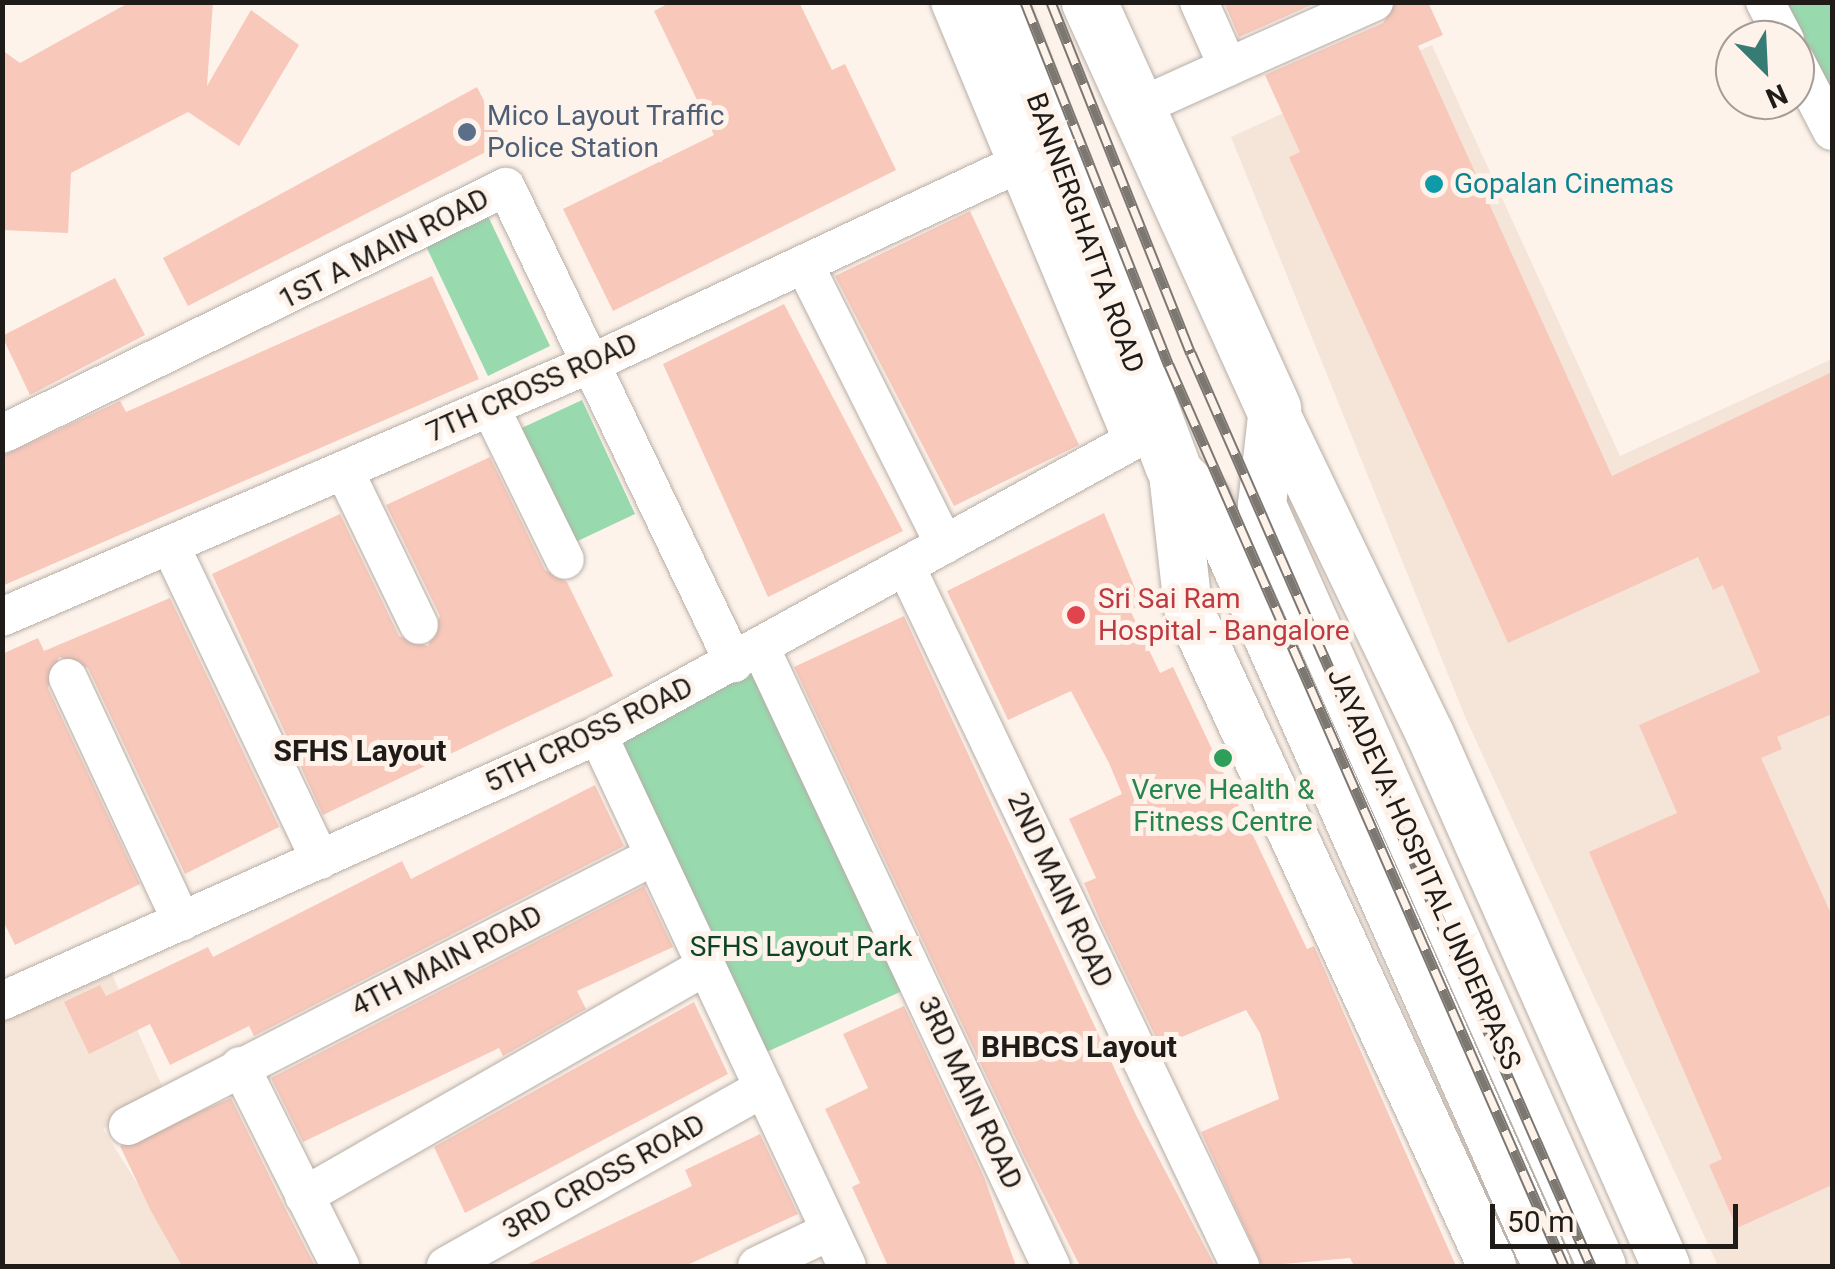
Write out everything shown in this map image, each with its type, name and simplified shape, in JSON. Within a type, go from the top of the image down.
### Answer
[{"type":"highway","name":"BANNERGHATTA ROAD","points":[[998,2],[1038,154],[1153,444]]},
{"type":"highway","points":[[1088,2],[1273,408]]},
{"type":"main road","name":"JAYADEVA HOSPITAL UNDERPASS","points":[[1273,408],[1262,505],[1602,1266]]},
{"type":"main road","points":[[1273,408],[1430,734],[1666,1266]]},
{"type":"main road","name":"JAYADEVA HOSPITAL UNDERPASS","points":[[1153,444],[1206,500],[1546,1266]]},
{"type":"main road","points":[[1153,444],[1188,607],[1492,1266]]},
{"type":"street","points":[[950,2],[1038,154]]},
{"type":"street","points":[[1198,2],[1228,67]]},
{"type":"street","points":[[1136,108],[1374,2]]},
{"type":"street","points":[[1815,98],[1832,131]]},
{"type":"street","name":"7TH CROSS ROAD","points":[[2,617],[590,364],[1038,154]]},
{"type":"street","name":"1ST A MAIN ROAD","points":[[2,434],[506,187],[590,364],[748,656]]},
{"type":"street","points":[[804,264],[945,545]]},
{"type":"street","points":[[490,407],[565,560]]},
{"type":"street","name":"5TH CROSS ROAD","points":[[2,1001],[598,735],[945,545],[1153,444]]},
{"type":"street","points":[[344,470],[419,625]]},
{"type":"street","points":[[170,545],[320,860]]},
{"type":"street","name":"2ND MAIN ROAD","points":[[906,567],[1240,1266]]},
{"type":"street","name":"3RD MAIN ROAD","points":[[748,656],[1051,1266]]},
{"type":"street","points":[[68,678],[182,922]]},
{"type":"street","points":[[598,735],[847,1266]]},
{"type":"street","name":"4TH MAIN ROAD","points":[[128,1126],[654,856]]},
{"type":"street","points":[[304,1196],[705,966]]},
{"type":"street","points":[[240,1066],[340,1266]]},
{"type":"street","name":"3RD CROSS ROAD","points":[[446,1266],[763,1088]]},
{"type":"street","points":[[757,1266],[830,1231]]},
{"type":"shaded area","points":[[1432,45],[1620,456],[1832,359],[1832,1266],[1718,1266],[1466,719],[1231,137]]},
{"type":"shaded area","points":[[112,974],[164,1090],[103,1129],[189,1266],[3,1266],[2,1021]]},
{"type":"green space","points":[[1782,3],[1832,3],[1832,99],[1815,66],[1815,20],[1791,20]]},
{"type":"green space","points":[[486,212],[550,346],[488,376],[424,242]]},
{"type":"green space","points":[[582,400],[635,514],[565,547],[511,433]]},
{"type":"green space","name":"SFHS Layout Park","points":[[758,667],[909,988],[762,1054],[618,740]]},
{"type":"building","points":[[130,2],[213,2],[207,86],[251,10],[299,45],[239,146],[188,112],[71,173],[68,233],[2,230],[2,50],[20,63]]},
{"type":"building","points":[[671,2],[799,2],[832,70],[845,64],[896,170],[613,311],[563,209],[714,135],[654,11]]},
{"type":"building","points":[[1224,2],[1318,2],[1239,37]]},
{"type":"building","points":[[1396,2],[1428,2],[1443,35],[1418,46],[1612,476],[1832,372],[1832,714],[1777,737],[1782,749],[1761,758],[1832,916],[1832,1185],[1737,1228],[1709,1165],[1722,1159],[1589,852],[1677,813],[1639,725],[1760,672],[1723,585],[1713,590],[1698,557],[1508,643],[1289,157],[1300,152],[1265,75],[1383,23]]},
{"type":"building","points":[[477,87],[505,142],[188,306],[163,258]]},
{"type":"building","points":[[970,211],[1079,445],[954,506],[835,276]]},
{"type":"building","points":[[432,276],[479,379],[2,586],[2,456],[120,401],[126,412]]},
{"type":"building","points":[[115,278],[145,335],[30,395],[2,336]]},
{"type":"building","points":[[784,304],[903,531],[768,597],[663,364]]},
{"type":"building","points":[[490,457],[545,570],[567,582],[613,676],[323,815],[212,574],[340,514],[399,636],[428,646],[440,616],[386,505]]},
{"type":"building","points":[[1104,513],[1142,605],[1130,610],[1160,673],[1173,667],[1307,949],[1314,946],[1456,1266],[1354,1266],[1350,1258],[1262,1266],[1201,1132],[1279,1099],[1260,1033],[1246,1010],[1160,1046],[1102,925],[1084,883],[1096,878],[1069,819],[1122,794],[1109,763],[1071,691],[1008,720],[947,591]]},
{"type":"building","points":[[170,598],[279,827],[185,874],[88,668],[59,657],[48,688],[140,884],[15,945],[2,919],[2,654],[38,638],[44,651]]},
{"type":"building","points":[[904,616],[1136,1115],[1215,1266],[1080,1266],[1025,1158],[794,667]]},
{"type":"building","points":[[595,785],[624,846],[254,1036],[249,1026],[170,1065],[150,1024],[89,1054],[64,1002],[100,985],[106,996],[208,947],[213,957],[402,861],[411,879]]},
{"type":"building","points":[[644,886],[673,947],[577,991],[586,1009],[503,1056],[499,1048],[303,1142],[271,1078]]},
{"type":"building","points":[[694,1002],[728,1074],[465,1213],[434,1147]]},
{"type":"building","points":[[904,1006],[984,1177],[1016,1266],[888,1266],[852,1187],[860,1183],[825,1109],[868,1088],[843,1034]]},
{"type":"building","points":[[231,1098],[315,1266],[182,1266],[151,1211],[120,1146]]},
{"type":"building","points":[[760,1134],[798,1214],[685,1266],[524,1266],[692,1186],[685,1170]]},
{"type":"railway","points":[[1025,2],[1169,365],[1564,1266]]},
{"type":"railway","points":[[1051,2],[1191,353],[1591,1266]]},
{"type":"place","name":"Mico Layout Traffic Police Station","points":[[467,132]]},
{"type":"place","name":"Gopalan Cinemas","points":[[1434,184]]},
{"type":"place","name":"Sri Sai Ram Hospital - Bangalore","points":[[1076,615]]},
{"type":"place","name":"Verve Health & Fitness Centre","points":[[1223,758]]},
{"type":"district","name":"SFHS Layout","points":[[360,751]]},
{"type":"district","name":"BHBCS Layout","points":[[1079,1047]]}]
